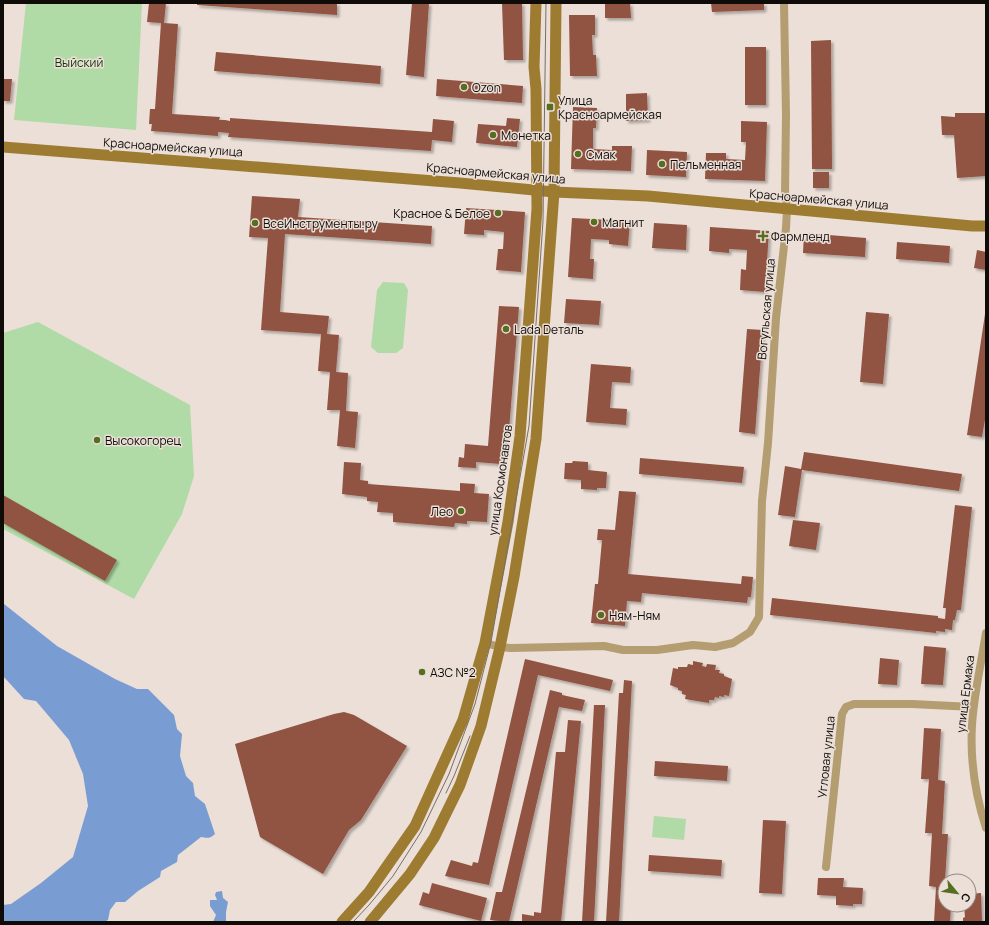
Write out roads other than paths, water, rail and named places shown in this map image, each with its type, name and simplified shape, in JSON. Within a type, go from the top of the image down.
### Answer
[{"type":"main road","name":"улица Космонавтов","points":[[342,922],[369,892],[415,826],[463,720],[485,643],[508,522],[520,436],[537,209],[536,89],[534,68],[536,3]]},
{"type":"main road","points":[[370,922],[410,874],[434,838],[460,785],[481,726],[500,647],[515,570],[536,439],[554,192],[556,3]]},
{"type":"main road","name":"Красноармейская улица","points":[[3,147],[554,192],[648,196],[972,226],[986,226]]},
{"type":"street","name":"Вогульская улица","points":[[500,647],[604,646],[623,650],[657,650],[693,645],[715,647],[733,643],[750,632],[759,618],[762,501],[768,443],[776,318],[787,208],[784,193],[786,115],[784,3]]},
{"type":"street","name":"улица Ермака","points":[[986,633],[972,725],[972,764],[975,784],[986,828]]},
{"type":"street","points":[[485,643],[500,647]]},
{"type":"street","name":"Угловая улица","points":[[826,867],[842,714],[846,707],[854,704],[912,704],[974,707]]},
{"type":"water","points":[[4,604],[57,646],[115,679],[137,689],[148,689],[174,715],[177,729],[182,734],[180,756],[186,776],[193,783],[195,796],[205,804],[215,834],[208,838],[201,837],[178,855],[177,862],[161,871],[160,877],[138,891],[125,902],[116,902],[110,910],[108,920],[104,922],[3,922],[3,905],[11,904],[41,883],[73,857],[88,806],[83,774],[69,740],[36,701],[24,699],[3,676]]},
{"type":"water","points":[[222,891],[223,898],[228,902],[226,922],[213,922],[216,915],[210,906],[210,900],[217,900],[215,895],[216,892]]},
{"type":"tram line","points":[[353,922],[393,876],[421,832],[449,774],[475,704],[491,642],[529,426],[543,221],[546,3]]},
{"type":"tram line","points":[[446,793],[470,736]]},
{"type":"place","name":"Ozon","points":[[464,87]]},
{"type":"place","name":"Улица Красноармейская","points":[[550,107]]},
{"type":"place","name":"Монетка","points":[[493,135]]},
{"type":"place","name":"Смак","points":[[578,154]]},
{"type":"place","name":"Пельменная","points":[[662,164]]},
{"type":"place","name":"Красное & Белое","points":[[498,213]]},
{"type":"place","name":"Магнит","points":[[594,222]]},
{"type":"place","name":"ВсеИнструменты.ру","points":[[255,223]]},
{"type":"place","name":"Фармленд","points":[[763,236]]},
{"type":"place","name":"Lada Dеталь","points":[[506,329]]},
{"type":"place","name":"Высокогорец","points":[[97,440]]},
{"type":"place","name":"Лео","points":[[461,511]]},
{"type":"place","name":"Ням-Ням","points":[[601,615]]},
{"type":"place","name":"АЗС №2","points":[[422,672]]},
{"type":"park label","name":"Выйский","points":[[79,62]]}]
